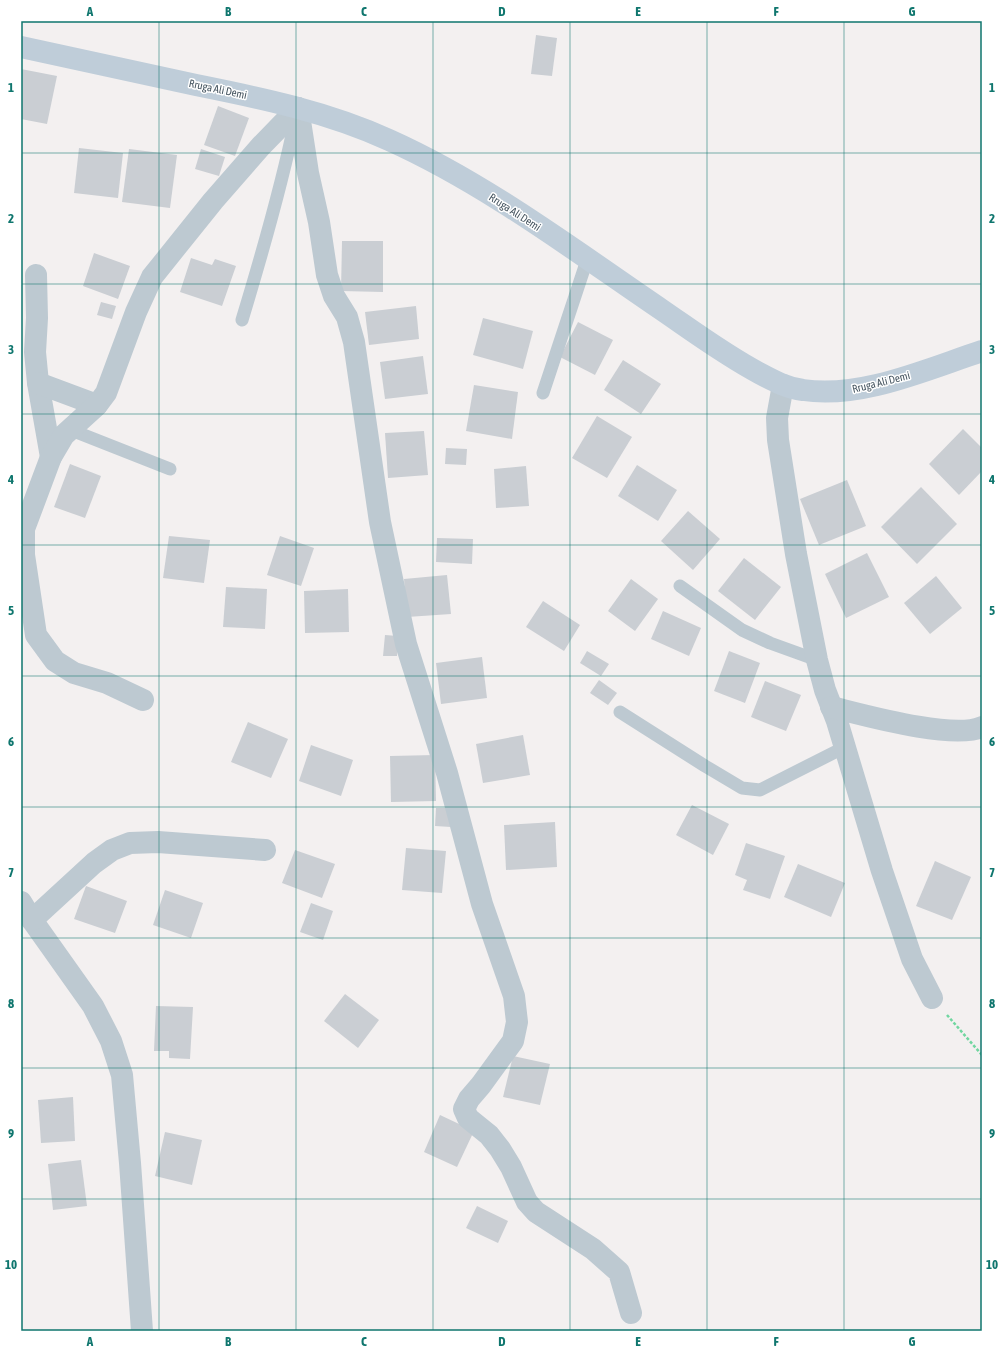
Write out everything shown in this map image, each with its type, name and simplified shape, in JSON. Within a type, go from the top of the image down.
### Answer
[{"type":"main road","name":"Rruga Ali Demi","points":[[21,47],[237,93],[298,108],[342,121],[388,140],[436,164],[482,190],[737,361],[783,385],[804,390],[827,392],[858,390],[892,381],[982,351]]},
{"type":"street","points":[[144,700],[107,683],[74,673],[55,660],[36,635],[22,554],[24,529],[51,457],[64,436],[97,405],[106,393],[136,312],[152,277],[213,201],[260,146],[298,108]]},
{"type":"street","points":[[298,108],[308,173],[327,275],[334,296],[347,317],[354,342],[380,522],[406,644],[447,773],[482,904],[514,996],[517,1022],[513,1041],[485,1080],[469,1099],[464,1109],[468,1118],[489,1135],[500,1148],[512,1168],[527,1202],[536,1212],[593,1249],[619,1272],[631,1313]]},
{"type":"street","points":[[36,275],[37,318],[34,352],[51,457]]},
{"type":"street","points":[[38,383],[97,405]]},
{"type":"street","points":[[783,385],[777,418],[778,440],[796,554],[825,690],[845,748],[882,871],[912,959],[932,998]]},
{"type":"street","points":[[831,707],[917,726],[954,731],[974,730],[982,727]]},
{"type":"street","points":[[142,1331],[122,1075],[111,1041],[93,1006],[26,911],[112,850],[130,843],[158,842],[265,850]]},
{"type":"lane","points":[[242,320],[274,214],[298,108]]},
{"type":"lane","points":[[542,393],[587,260]]},
{"type":"lane","points":[[71,430],[170,469]]},
{"type":"lane","points":[[680,586],[742,630],[770,643],[818,660]]},
{"type":"lane","points":[[620,712],[742,788],[760,790],[845,748]]},
{"type":"path","points":[[932,998],[982,1055]]},
{"type":"building","points":[[536,35],[557,38],[552,76],[531,74]]},
{"type":"building","points":[[21,69],[57,76],[47,124],[21,119]]},
{"type":"building","points":[[218,106],[249,118],[235,156],[204,145]]},
{"type":"building","points":[[79,148],[123,153],[118,198],[74,193]]},
{"type":"building","points":[[129,149],[177,155],[170,208],[122,202]]},
{"type":"building","points":[[201,149],[225,157],[219,176],[195,169]]},
{"type":"building","points":[[342,241],[383,241],[383,292],[341,291]]},
{"type":"building","points":[[94,253],[130,266],[118,299],[83,286]]},
{"type":"building","points":[[191,258],[212,265],[215,259],[236,266],[222,306],[180,292]]},
{"type":"building","points":[[101,302],[116,306],[112,319],[97,315]]},
{"type":"building","points":[[416,306],[419,339],[369,345],[365,312]]},
{"type":"building","points":[[483,318],[533,331],[523,369],[473,355]]},
{"type":"building","points":[[578,322],[613,340],[595,375],[560,357]]},
{"type":"building","points":[[423,356],[428,394],[385,399],[380,362]]},
{"type":"building","points":[[623,360],[661,384],[641,414],[604,390]]},
{"type":"building","points":[[474,385],[518,392],[512,439],[466,431]]},
{"type":"building","points":[[597,416],[632,437],[607,478],[572,458]]},
{"type":"building","points":[[963,429],[982,448],[982,471],[959,495],[929,464]]},
{"type":"building","points":[[424,431],[428,475],[388,478],[385,433]]},
{"type":"building","points":[[446,448],[467,449],[466,465],[445,464]]},
{"type":"building","points":[[70,464],[101,476],[85,518],[54,507]]},
{"type":"building","points":[[637,465],[677,490],[658,521],[618,496]]},
{"type":"building","points":[[526,466],[529,506],[496,508],[494,469]]},
{"type":"building","points":[[847,480],[866,526],[819,545],[800,499]]},
{"type":"building","points":[[921,487],[957,524],[917,564],[881,527]]},
{"type":"building","points":[[688,511],[720,539],[693,570],[661,541]]},
{"type":"building","points":[[169,536],[210,540],[204,583],[163,578]]},
{"type":"building","points":[[280,536],[314,548],[301,586],[267,575]]},
{"type":"building","points":[[437,538],[473,539],[472,564],[436,562]]},
{"type":"building","points":[[867,553],[889,597],[846,618],[825,574]]},
{"type":"building","points":[[744,558],[781,587],[755,620],[718,591]]},
{"type":"building","points":[[447,575],[451,614],[407,617],[404,579]]},
{"type":"building","points":[[936,576],[962,608],[930,634],[904,603]]},
{"type":"building","points":[[631,579],[658,599],[635,631],[608,611]]},
{"type":"building","points":[[226,587],[267,589],[265,629],[223,627]]},
{"type":"building","points":[[348,589],[349,632],[305,633],[304,591]]},
{"type":"building","points":[[543,601],[580,625],[564,651],[526,627]]},
{"type":"building","points":[[663,611],[701,628],[689,656],[651,639]]},
{"type":"building","points":[[385,635],[398,636],[397,656],[383,656]]},
{"type":"building","points":[[587,651],[609,664],[601,676],[580,663]]},
{"type":"building","points":[[729,651],[760,663],[745,703],[714,691]]},
{"type":"building","points":[[482,657],[487,698],[441,704],[436,663]]},
{"type":"building","points":[[599,680],[617,693],[608,705],[590,693]]},
{"type":"building","points":[[765,681],[801,695],[786,731],[751,717]]},
{"type":"building","points":[[248,722],[288,739],[271,778],[231,762]]},
{"type":"building","points":[[523,735],[530,775],[483,783],[476,744]]},
{"type":"building","points":[[311,745],[353,760],[341,796],[299,781]]},
{"type":"building","points":[[435,755],[436,801],[391,802],[390,756]]},
{"type":"building","points":[[692,805],[729,824],[713,855],[676,835]]},
{"type":"building","points":[[436,808],[452,808],[451,827],[435,826]]},
{"type":"building","points":[[555,822],[557,867],[506,870],[504,825]]},
{"type":"building","points":[[746,843],[785,856],[770,899],[743,890],[747,880],[735,875]]},
{"type":"building","points":[[406,848],[446,851],[442,893],[402,890]]},
{"type":"building","points":[[295,850],[335,864],[322,898],[282,883]]},
{"type":"building","points":[[935,861],[971,877],[952,920],[916,906]]},
{"type":"building","points":[[798,864],[845,883],[831,917],[784,897]]},
{"type":"building","points":[[86,886],[127,901],[115,933],[74,919]]},
{"type":"building","points":[[165,890],[203,903],[191,938],[153,925]]},
{"type":"building","points":[[311,903],[333,911],[323,940],[300,932]]},
{"type":"building","points":[[345,994],[379,1020],[358,1048],[324,1021]]},
{"type":"building","points":[[156,1006],[193,1007],[190,1059],[169,1058],[169,1051],[154,1051]]},
{"type":"building","points":[[513,1056],[550,1064],[540,1105],[503,1097]]},
{"type":"building","points":[[73,1097],[75,1141],[41,1143],[38,1100]]},
{"type":"building","points":[[440,1115],[474,1131],[457,1167],[424,1152]]},
{"type":"building","points":[[165,1132],[202,1140],[192,1185],[155,1176]]},
{"type":"building","points":[[81,1160],[87,1206],[53,1210],[48,1164]]},
{"type":"building","points":[[477,1206],[508,1221],[498,1243],[466,1228]]}]
